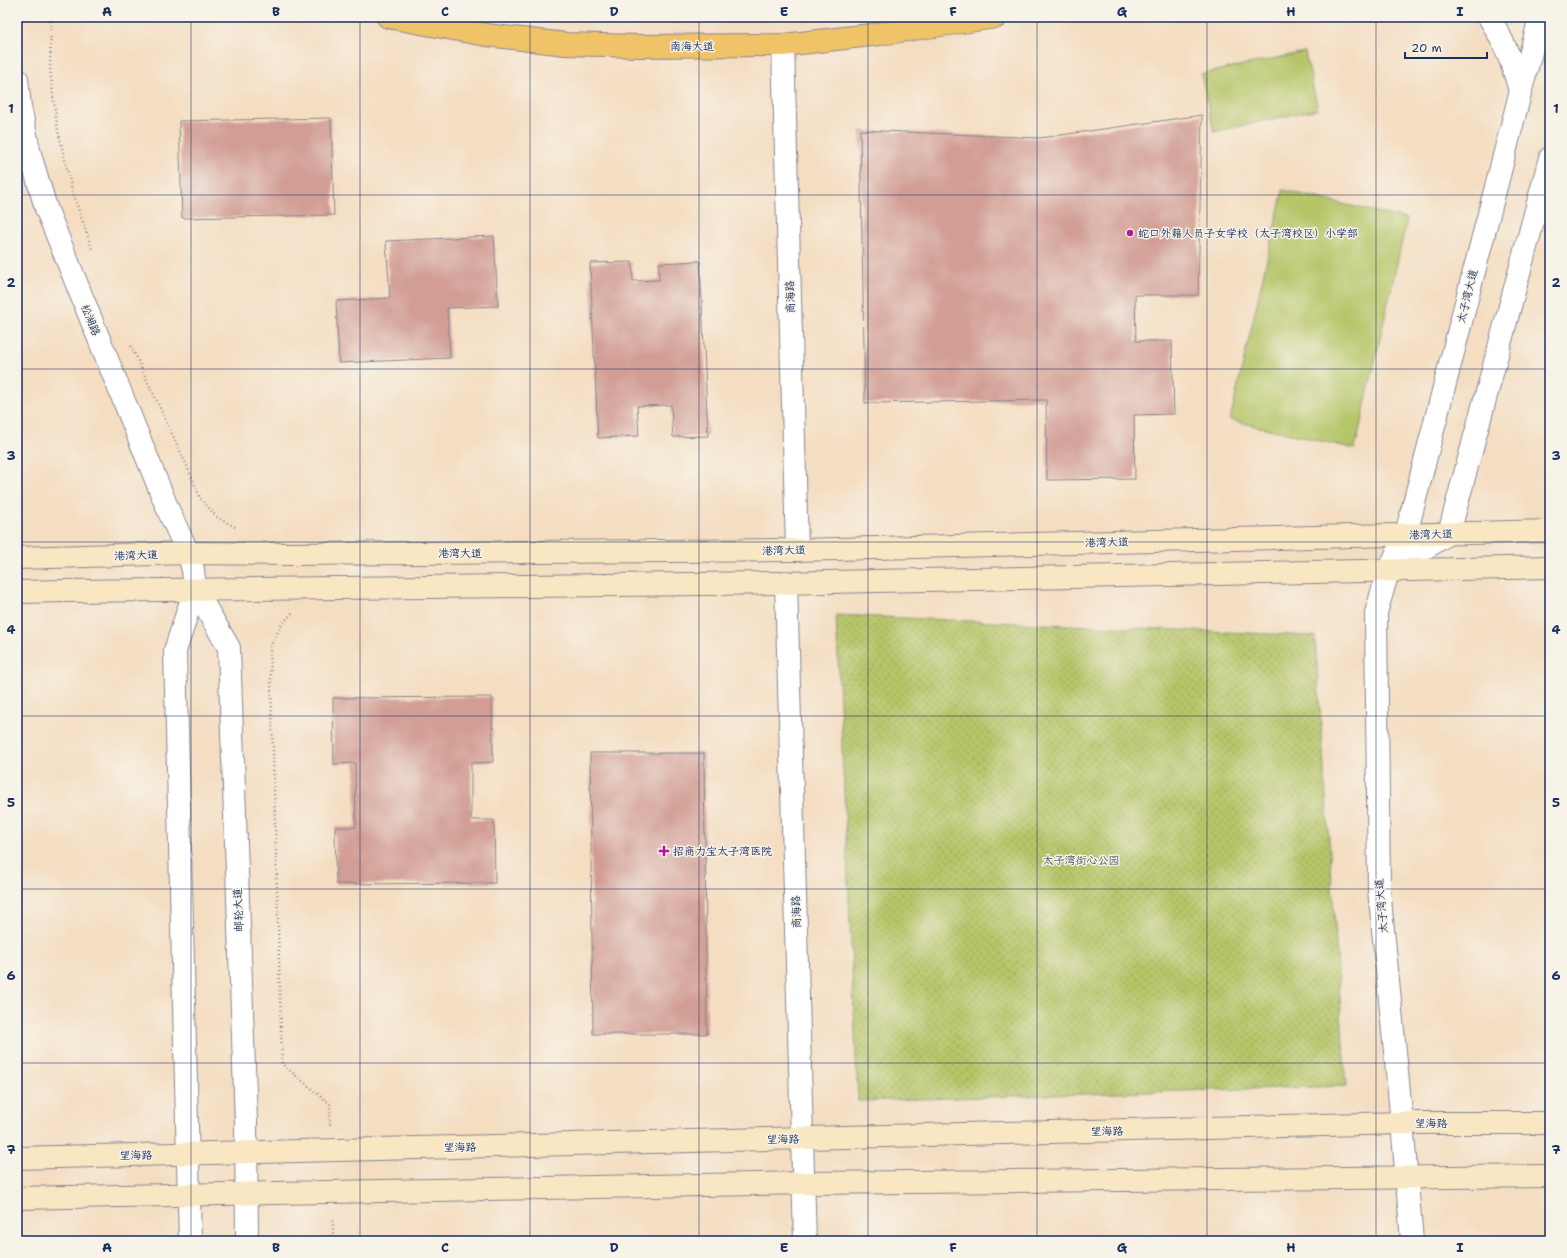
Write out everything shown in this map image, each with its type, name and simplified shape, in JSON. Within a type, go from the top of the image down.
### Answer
[{"type":"main road","name":"南海大道","points":[[388,17],[486,35],[566,44],[638,46],[784,45],[880,34],[996,17]]},
{"type":"main road","name":"港湾大道","points":[[17,558],[188,553],[290,554],[797,550],[1550,531]]},
{"type":"main road","points":[[17,592],[786,582],[1388,572],[1550,567]]},
{"type":"main road","name":"望海路","points":[[17,1158],[1402,1123],[1550,1123]]},
{"type":"main road","points":[[17,1198],[804,1183],[1550,1176]]},
{"type":"street","points":[[1489,17],[1502,38],[1513,66],[1520,92]]},
{"type":"street","name":"太子湾大道","points":[[1412,1241],[1379,889],[1376,613],[1388,572],[1406,534],[1540,17]]},
{"type":"street","name":"商海路","points":[[784,45],[797,550]]},
{"type":"street","name":"松湖路","points":[[17,79],[20,107],[30,154],[46,208],[188,553]]},
{"type":"street","points":[[1388,572],[1449,534],[1550,158]]},
{"type":"street","name":"邮轮大道","points":[[188,553],[196,589],[229,648],[246,1152],[247,1241]]},
{"type":"street","name":"商海路","points":[[786,582],[805,1241]]},
{"type":"street","name":"邮轮大道","points":[[190,1241],[189,1154],[175,651],[196,589]]},
{"type":"path","points":[[51,17],[50,70],[58,126],[72,190],[95,256]]},
{"type":"path","points":[[130,343],[187,466],[200,498],[217,517],[236,528]]},
{"type":"path","points":[[293,612],[280,627],[270,647],[282,1064],[330,1104]]},
{"type":"path","points":[[324,1241],[333,1234]]},
{"type":"green space","points":[[1305,52],[1318,109],[1214,132],[1201,74]]},
{"type":"green space","points":[[1283,190],[1407,219],[1355,449],[1230,420]]},
{"type":"green space","name":"太子湾街心公园","points":[[836,615],[1315,636],[1346,1086],[858,1101]]},
{"type":"building","points":[[1202,115],[1198,295],[1135,295],[1136,341],[1172,341],[1174,414],[1134,415],[1135,479],[1047,480],[1046,400],[865,403],[860,130],[1040,138]]},
{"type":"building","points":[[331,118],[334,215],[182,218],[179,121]]},
{"type":"building","points":[[494,236],[498,306],[447,308],[450,358],[339,363],[336,301],[390,298],[386,241]]},
{"type":"building","points":[[700,261],[708,436],[673,437],[671,405],[637,406],[639,436],[598,438],[590,263],[632,262],[633,281],[659,280],[659,263]]},
{"type":"building","points":[[492,697],[493,762],[471,763],[471,820],[494,820],[495,883],[336,884],[335,827],[356,827],[355,763],[334,764],[333,698]]},
{"type":"building","points":[[590,753],[704,753],[707,1034],[593,1034]]},
{"type":"place","name":"蛇口外籍人员子女学校（太子湾校区）小学部","points":[[1130,233]]},
{"type":"place","name":"招商力宝太子湾医院","points":[[664,851]]}]
